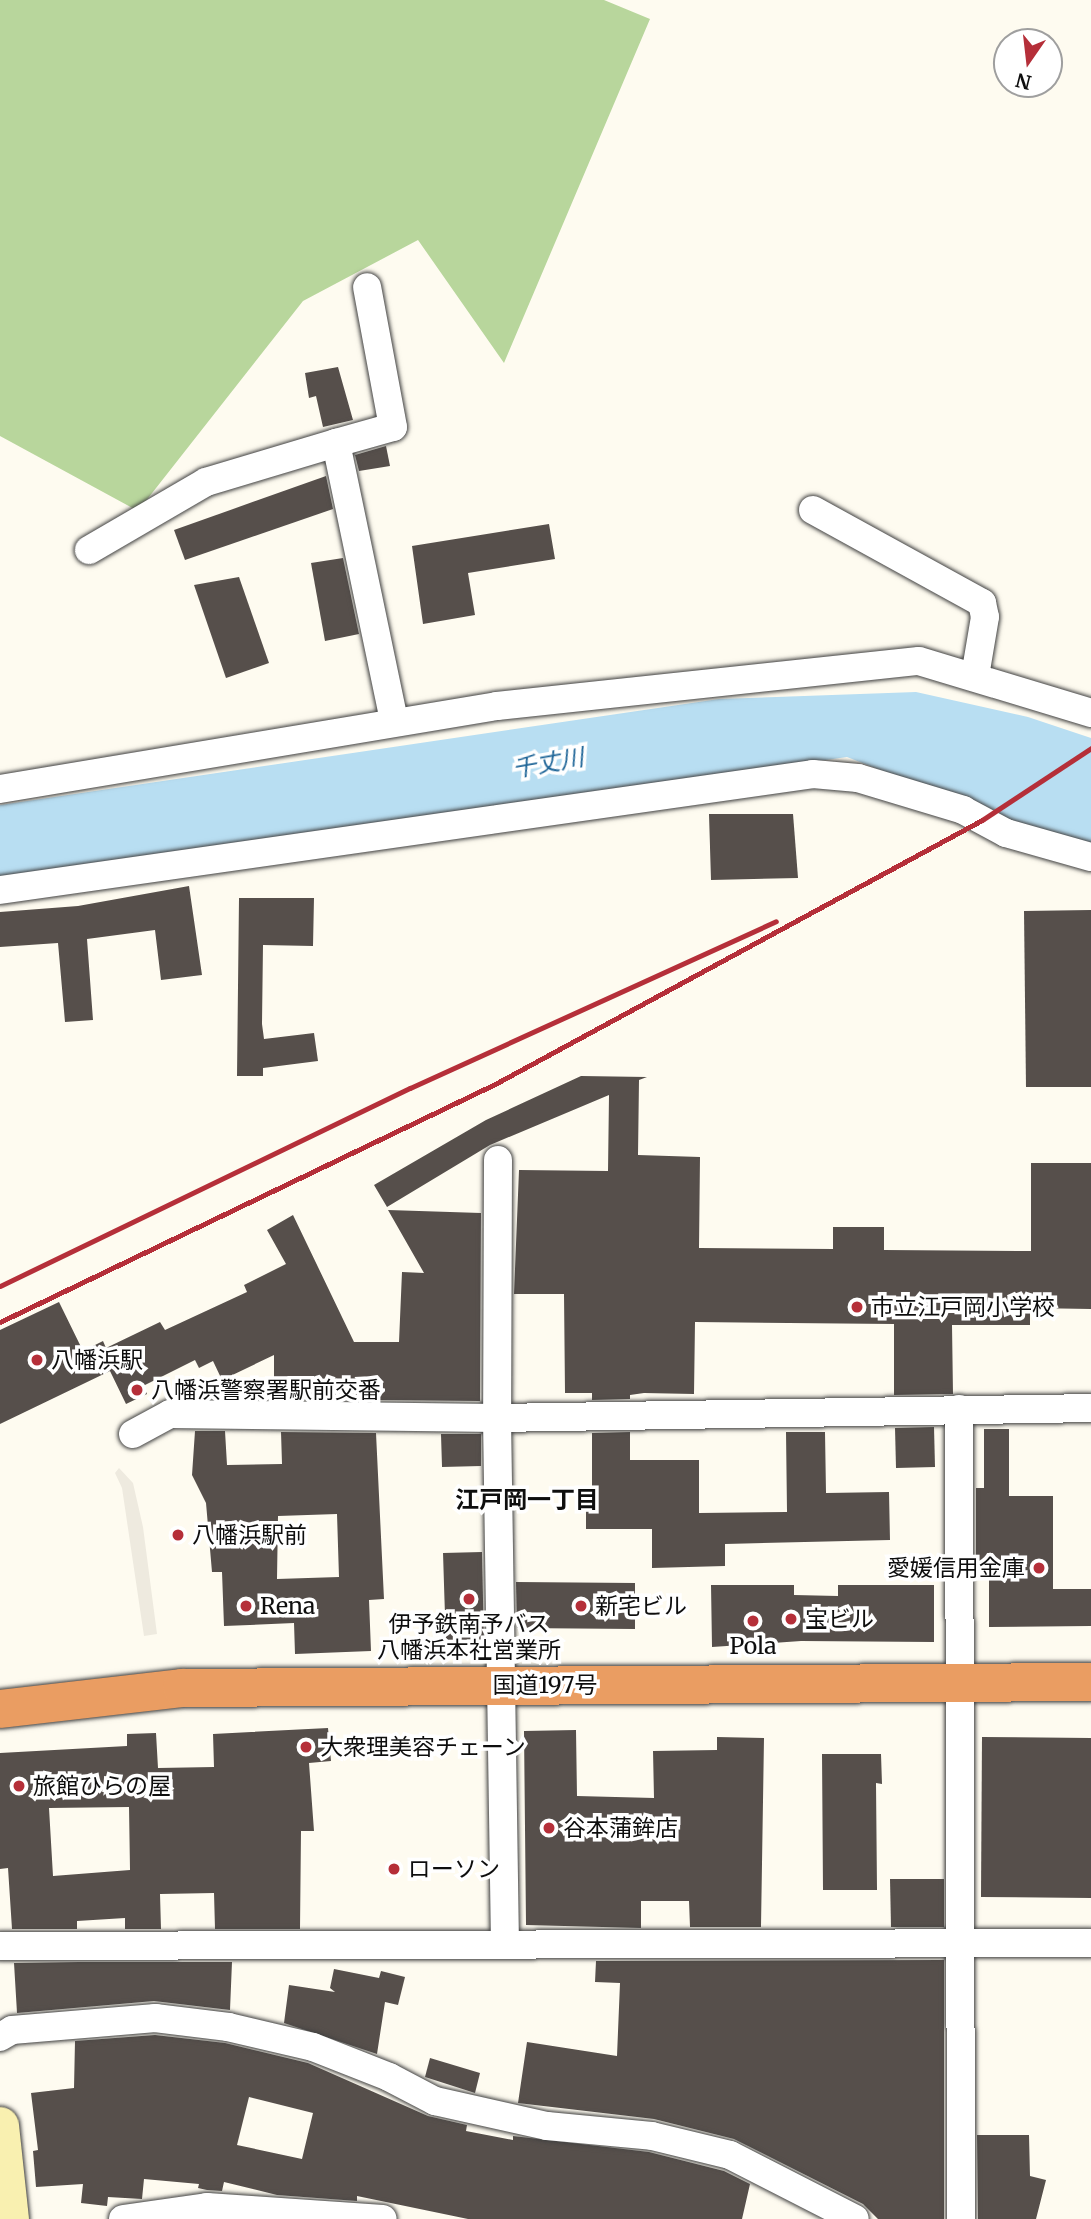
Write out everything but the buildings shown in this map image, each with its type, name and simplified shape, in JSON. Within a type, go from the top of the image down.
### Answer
[{"type":"highway","name":"国道197号","points":[[0,1709],[156,1688],[1091,1682]]},
{"type":"street","points":[[89,550],[206,482],[393,427],[367,287]]},
{"type":"street","points":[[336,443],[394,721]]},
{"type":"street","points":[[813,510],[982,603],[985,617],[975,676]]},
{"type":"street","points":[[0,789],[394,721],[497,706],[919,661],[1091,713]]},
{"type":"street","points":[[0,890],[813,774],[858,778],[963,810],[1006,833],[1091,857]]},
{"type":"street","points":[[498,1160],[497,1418],[504,1685],[505,1944]]},
{"type":"street","points":[[133,1434],[170,1414],[497,1418],[1091,1408]]},
{"type":"street","points":[[959,1409],[961,2219]]},
{"type":"street","points":[[0,1946],[1091,1943]]},
{"type":"street","points":[[0,2037],[12,2030],[155,2018],[228,2027],[313,2047],[389,2077],[435,2102],[547,2126],[652,2136],[730,2155],[855,2219]]},
{"type":"street","points":[[0,2126],[10,2219]]},
{"type":"street","points":[[124,2219],[207,2207],[383,2219]]},
{"type":"green space","points":[[0,0],[604,0],[650,19],[504,363],[418,240],[303,301],[138,511],[0,436]]},
{"type":"shaded area","points":[[119,1468],[133,1483],[143,1527],[157,1634],[144,1636],[122,1488],[115,1473]]},
{"type":"water","name":"千丈川","points":[[916,692],[1028,717],[1091,738],[1091,852],[847,757],[0,878],[0,805],[719,699]]},
{"type":"railway","points":[[0,1322],[495,1084],[982,820],[1091,748]]},
{"type":"railway","points":[[0,1286],[410,1088],[776,921]]},
{"type":"place","name":"市立江戸岡小学校","points":[[857,1307]]},
{"type":"place","name":"八幡浜駅","points":[[37,1360]]},
{"type":"place","name":"八幡浜警察署駅前交番","points":[[137,1390]]},
{"type":"place","name":"八幡浜駅前","points":[[178,1535]]},
{"type":"place","name":"愛媛信用金庫","points":[[1039,1568]]},
{"type":"place","name":"伊予鉄南予バス 八幡浜本社営業所","points":[[469,1599]]},
{"type":"place","name":"Rena","points":[[246,1606]]},
{"type":"place","name":"新宅ビル","points":[[581,1606]]},
{"type":"place","name":"宝ビル","points":[[791,1619]]},
{"type":"place","name":"Pola","points":[[753,1621]]},
{"type":"place","name":"大衆理美容チェーン","points":[[306,1747]]},
{"type":"place","name":"旅館ひらの屋","points":[[19,1786]]},
{"type":"place","name":"谷本蒲鉾店","points":[[549,1828]]},
{"type":"place","name":"ローソン","points":[[394,1869]]},
{"type":"district","name":"江戸岡一丁目","points":[[527,1500]]}]
